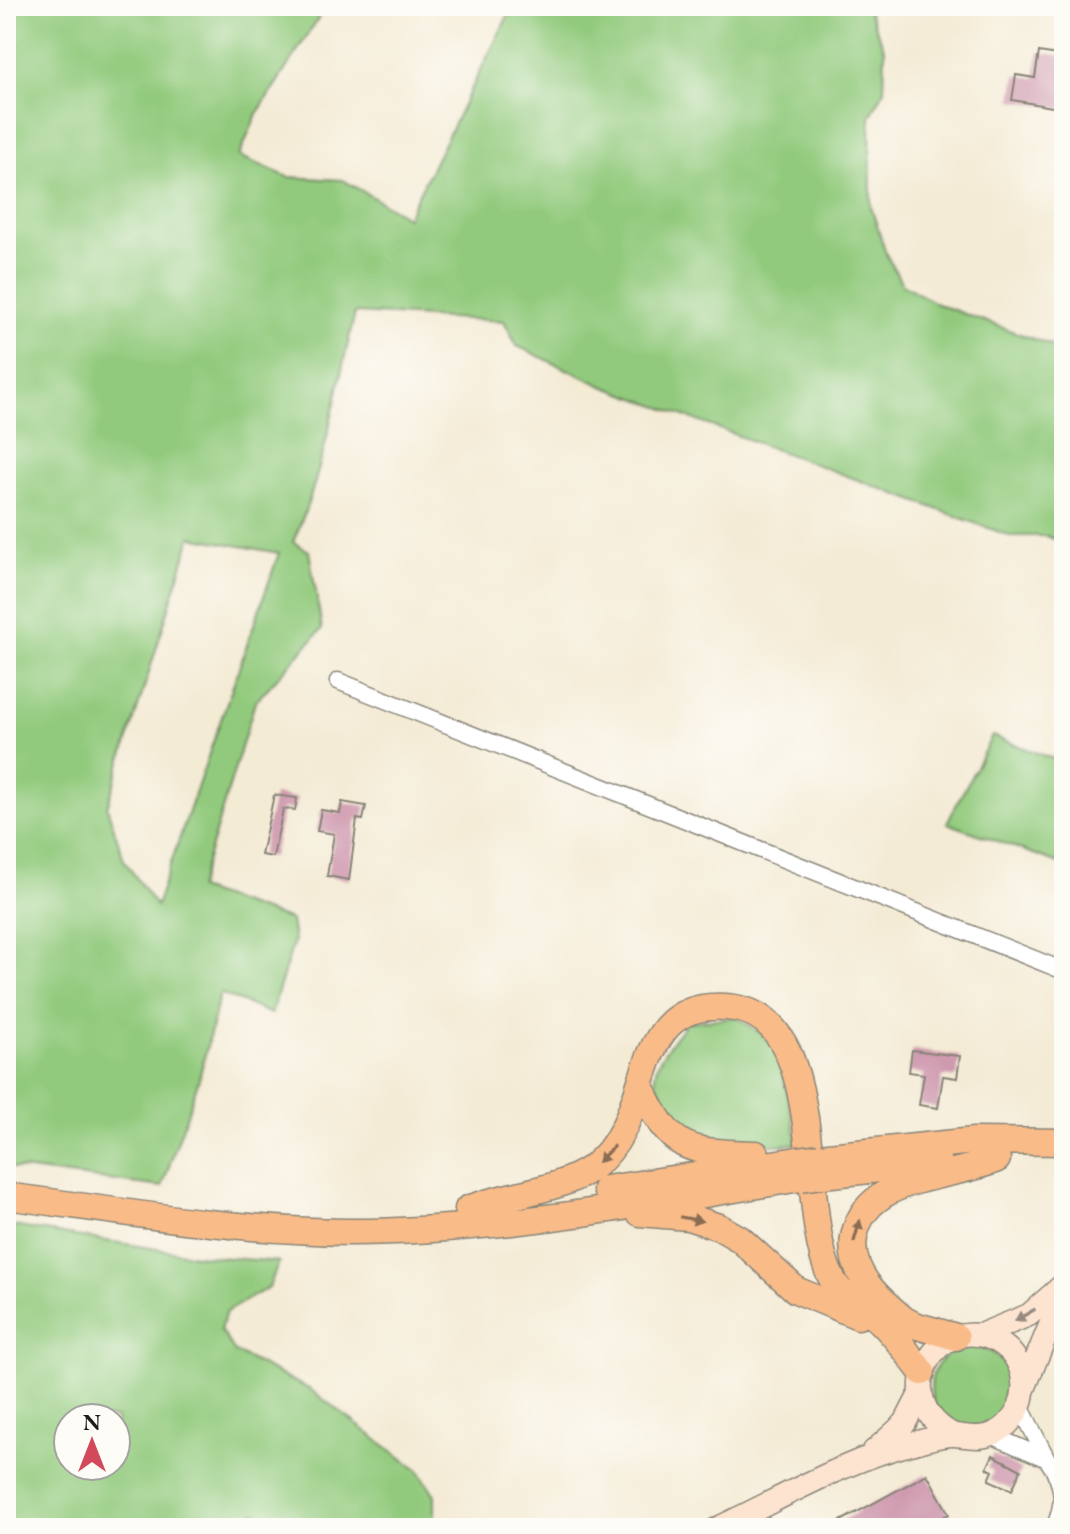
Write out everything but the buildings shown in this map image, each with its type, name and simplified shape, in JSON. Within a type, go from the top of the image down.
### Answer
[{"type":"main road","points":[[468,1209],[497,1197],[548,1186],[591,1169],[612,1150],[630,1122],[652,1045],[667,1027],[689,1012],[719,1006],[745,1010],[766,1022],[784,1040],[796,1072],[822,1245],[853,1290],[902,1331]]},
{"type":"main road","points":[[641,1086],[654,1116],[671,1138],[703,1153],[760,1154],[806,1166]]},
{"type":"main road","points":[[6,1179],[241,1209],[344,1215],[468,1209],[806,1166],[974,1141],[1064,1142]]},
{"type":"main road","points":[[954,1435],[928,1414],[921,1383],[902,1331],[863,1278],[856,1262],[853,1242],[865,1210],[877,1199],[914,1182],[976,1168],[997,1159]]},
{"type":"main road","points":[[6,1196],[239,1225],[346,1232],[452,1226],[585,1210],[806,1166],[997,1159],[1064,1160]]},
{"type":"main road","points":[[585,1210],[688,1217],[719,1227],[740,1239],[796,1290],[856,1315],[902,1331],[996,1341],[1010,1351],[1022,1373],[1022,1398]]},
{"type":"main road","points":[[869,1456],[905,1423],[935,1350],[1029,1315],[1064,1284]]},
{"type":"main road","points":[[718,1528],[869,1456],[954,1435],[979,1438],[991,1435],[1008,1424],[1022,1398],[1051,1323],[1064,1303]]},
{"type":"street","points":[[338,681],[1064,971]]},
{"type":"street","points":[[1022,1398],[1055,1464],[1063,1491],[1054,1528]]},
{"type":"street","points":[[991,1435],[1055,1464]]},
{"type":"green space","points":[[6,6],[326,6],[257,114],[239,156],[288,177],[343,180],[407,217],[513,6],[866,6],[885,50],[884,90],[870,117],[871,207],[886,254],[902,284],[937,304],[1064,350],[1064,544],[1047,536],[1010,536],[603,386],[517,346],[504,321],[355,313],[322,458],[293,542],[309,551],[322,629],[255,702],[198,889],[291,920],[294,941],[271,1014],[220,993],[199,1079],[162,1187],[6,1167]],"holes":[[[191,537],[279,553],[156,906],[124,860],[107,807]]]},
{"type":"green space","points":[[992,736],[1064,763],[1064,865],[947,823]]},
{"type":"green space","points":[[738,1017],[777,1046],[798,1144],[729,1147],[678,1132],[660,1098],[655,1075],[658,1064],[687,1022]]},
{"type":"green space","points":[[6,1225],[195,1255],[279,1262],[269,1287],[226,1312],[220,1330],[235,1352],[311,1390],[419,1471],[435,1495],[435,1528],[281,1528],[255,1512],[247,1528],[6,1528]]},
{"type":"green space","points":[[971,1347],[986,1350],[999,1359],[1008,1372],[1011,1387],[1008,1402],[999,1415],[986,1424],[971,1427],[956,1424],[943,1415],[934,1402],[931,1387],[934,1372],[943,1359],[956,1350]]}]
